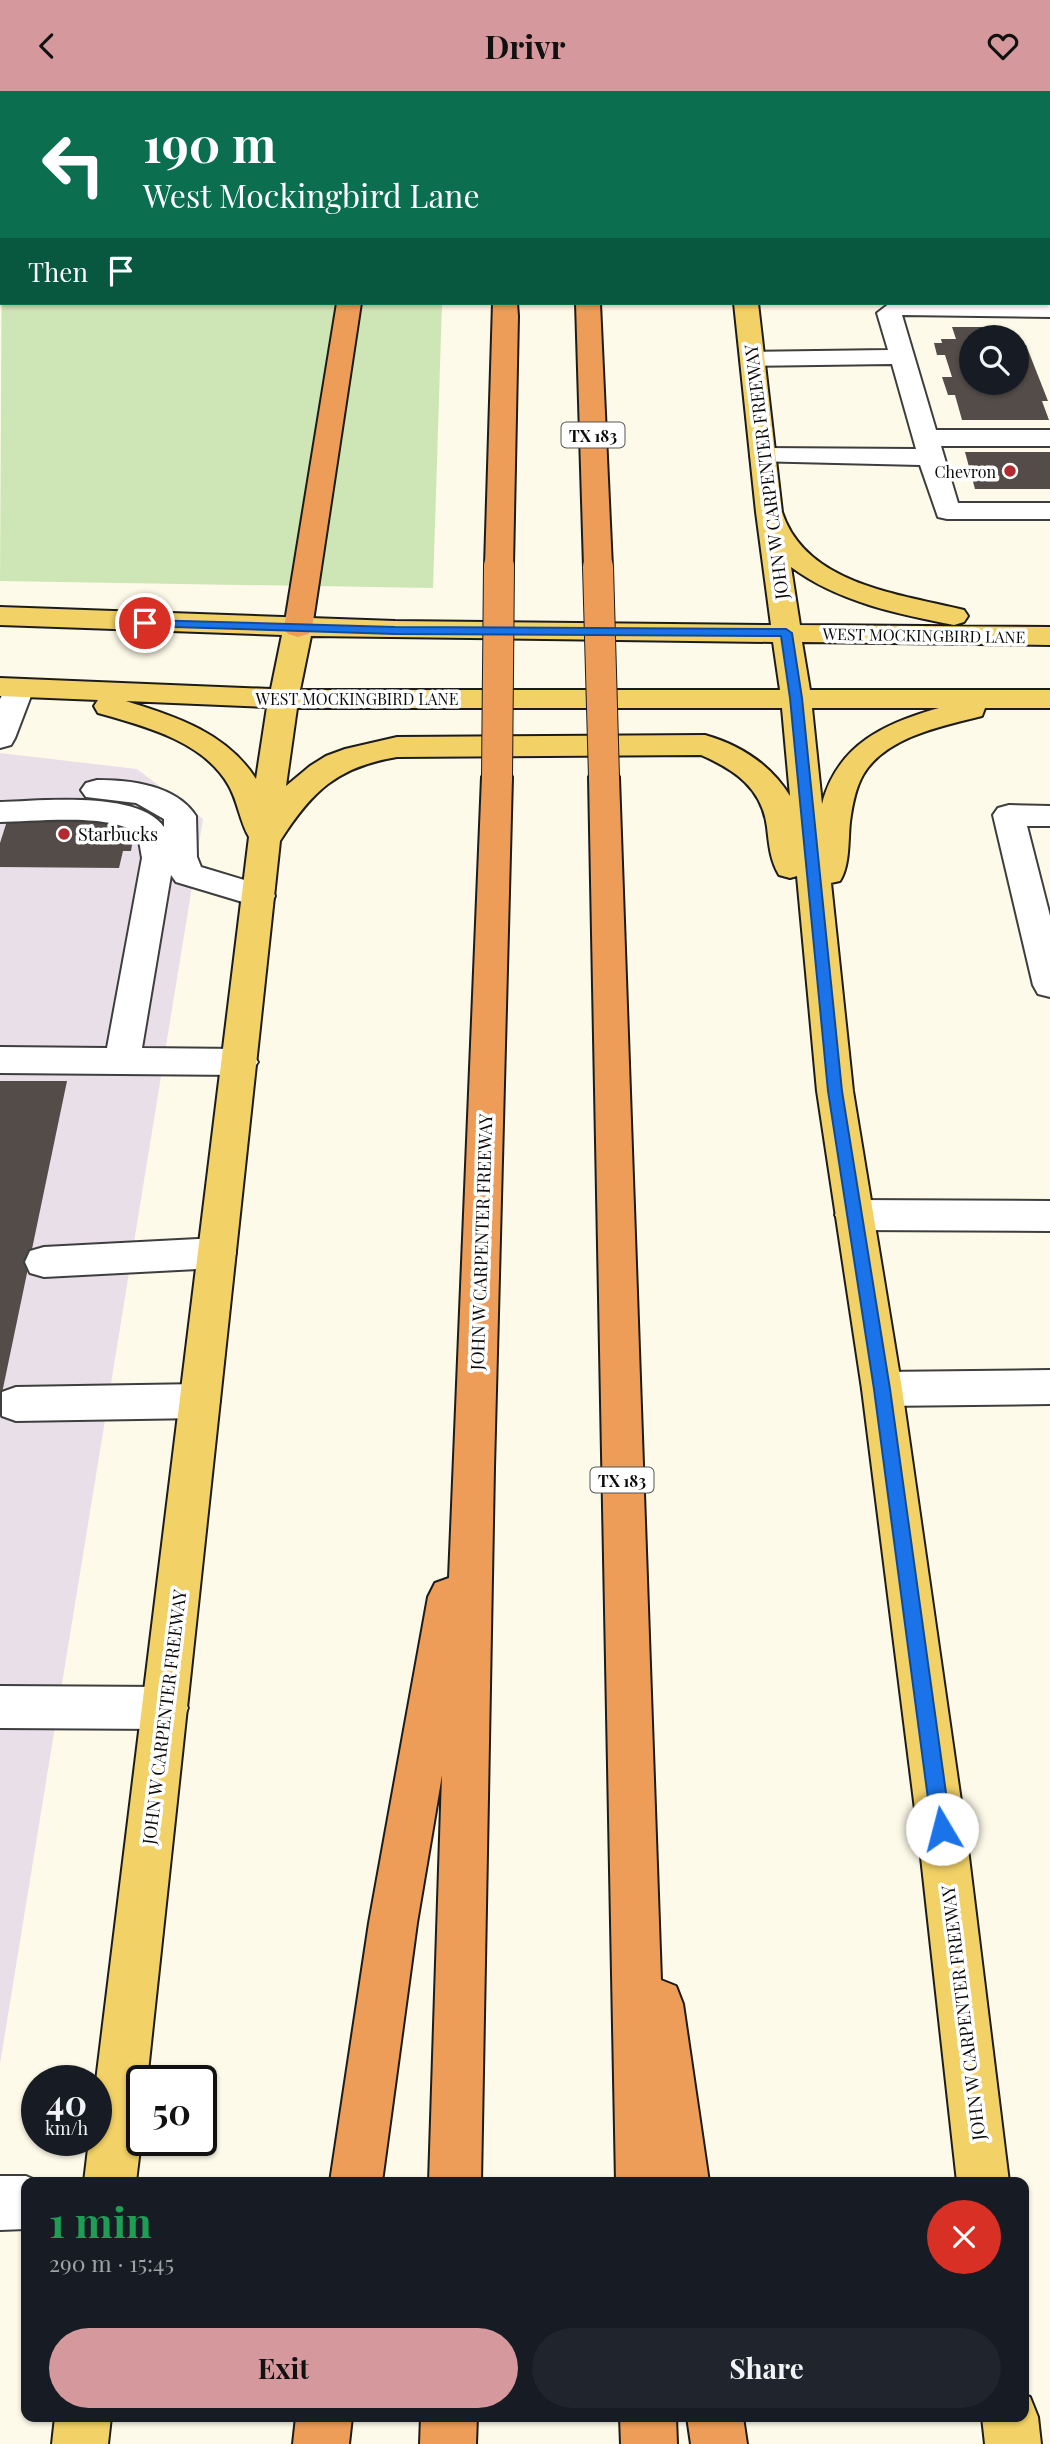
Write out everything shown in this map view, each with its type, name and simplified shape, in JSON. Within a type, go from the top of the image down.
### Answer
[{"type":"highway","points":[[298,628],[349,305]]},
{"type":"highway","name":"JOHN W CARPENTER FREEWAY","points":[[455,2177],[473,1468],[497,777],[505,305]]},
{"type":"highway","name":"TX 183","points":[[588,305],[598,567],[642,2177]]},
{"type":"highway","points":[[357,2177],[393,1923],[473,1468]]},
{"type":"highway","points":[[632,1814],[682,2177]]},
{"type":"highway","points":[[321,2444],[323,2422]]},
{"type":"highway","points":[[448,2444],[449,2422]]},
{"type":"highway","points":[[648,2422],[649,2444]]},
{"type":"highway","points":[[716,2422],[719,2444]]},
{"type":"main road","name":"JOHN W CARPENTER FREEWAY","points":[[746,305],[769,512],[796,698],[835,1091],[882,1389],[945,1857],[982,2177]]},
{"type":"main road","points":[[769,512],[783,544],[809,568],[854,590],[904,607],[968,619],[1050,628]]},
{"type":"main road","name":"WEST MOCKINGBIRD LANE","points":[[0,617],[298,628],[1050,636]]},
{"type":"main road","name":"JOHN W CARPENTER FREEWAY","points":[[111,2177],[276,733],[298,628]]},
{"type":"main road","name":"WEST MOCKINGBIRD LANE","points":[[9,688],[283,699],[1046,699]]},
{"type":"main road","points":[[9,688],[96,701],[164,723],[209,745],[236,769],[256,805],[264,844]]},
{"type":"main road","points":[[821,951],[834,821],[848,774],[864,752],[889,737],[941,717],[976,708],[1046,699]]},
{"type":"main road","points":[[264,844],[293,795],[339,761],[365,751],[397,747],[705,745],[726,754],[755,773],[779,805],[786,854],[821,951]]},
{"type":"main road","points":[[80,2444],[82,2422]]},
{"type":"main road","points":[[1011,2422],[1013,2444]]},
{"type":"lane","points":[[1050,310],[897,308],[889,313],[947,512],[1050,511]]},
{"type":"lane","points":[[753,359],[902,357]]},
{"type":"lane","points":[[763,456],[1050,438]]},
{"type":"lane","points":[[0,738],[9,688]]},
{"type":"lane","points":[[0,789],[121,790],[147,795],[169,805],[180,815],[181,857],[187,874],[258,895]]},
{"type":"lane","points":[[0,812],[124,814],[145,824],[156,839],[158,858],[122,1061]]},
{"type":"lane","points":[[1050,816],[1009,815],[1050,985]]},
{"type":"lane","points":[[0,1060],[240,1062]]},
{"type":"lane","points":[[854,1215],[1050,1216]]},
{"type":"lane","points":[[44,1262],[217,1253]]},
{"type":"lane","points":[[882,1389],[1049,1389]]},
{"type":"lane","points":[[16,1403],[200,1401]]},
{"type":"lane","points":[[0,1707],[165,1708]]},
{"type":"lane","points":[[0,2203],[21,2203]]},
{"type":"shaded area","points":[[0,753],[137,769],[203,819],[0,2064]]},
{"type":"green space","points":[[2,305],[442,305],[433,588],[0,581]]},
{"type":"building","points":[[952,327],[959,327],[959,395],[1029,395],[1029,353],[1048,401],[1042,401],[1049,420],[962,420],[955,395],[948,395],[942,377],[952,377],[945,355],[937,355],[934,343],[942,343],[941,339],[956,339]]},
{"type":"building","name":"Chevron","points":[[965,452],[1050,452],[1050,489],[975,489]]},
{"type":"building","name":"Starbucks","points":[[91,818],[119,824],[132,845],[131,851],[123,851],[119,868],[0,867],[0,843],[7,821]]},
{"type":"building","points":[[0,1081],[67,1081],[1,1398],[0,1398]]},
{"type":"place","name":"Chevron","points":[[1010,471]]},
{"type":"place","name":"Starbucks","points":[[64,834]]},
{"type":"route","points":[[145,623],[395,630],[786,633],[796,698],[835,1091],[882,1389],[942,1829]]}]
